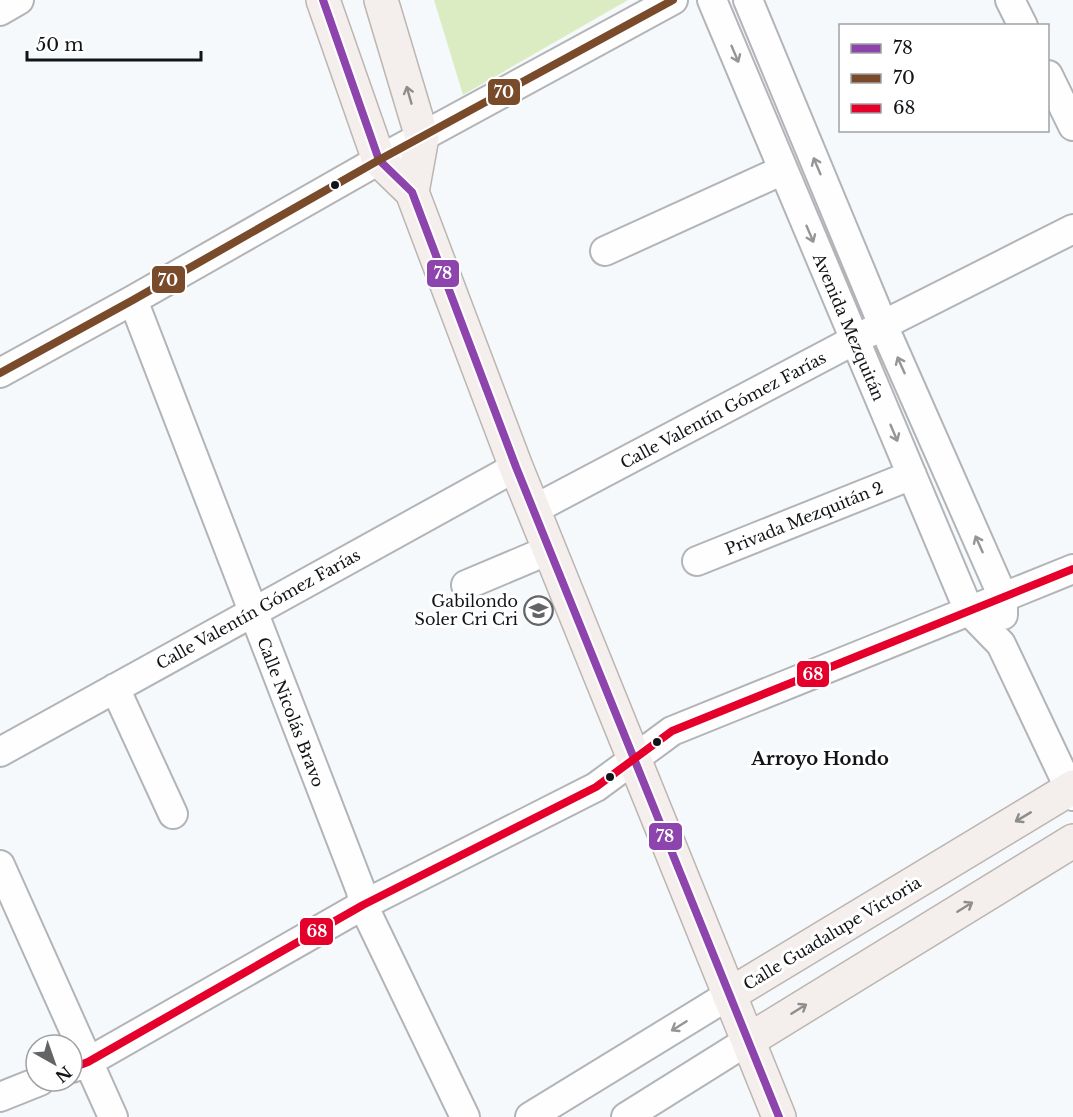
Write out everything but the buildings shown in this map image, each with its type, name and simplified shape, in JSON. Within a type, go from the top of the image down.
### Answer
[{"type":"main road","points":[[323,0],[379,160],[412,192],[533,510],[779,1117]]},
{"type":"main road","points":[[381,0],[422,137],[412,192]]},
{"type":"main road","name":"Calle Guadalupe Victoria","points":[[729,995],[1072,790]]},
{"type":"main road","points":[[749,1040],[1073,841]]},
{"type":"street","points":[[0,11],[19,0]]},
{"type":"street","points":[[0,373],[379,160],[673,0]]},
{"type":"street","name":"Avenida Mezquitán","points":[[712,0],[969,611],[1001,644],[1072,790]]},
{"type":"street","name":"Avenida Mezquitán","points":[[748,0],[883,325],[1004,597],[1001,644]]},
{"type":"street","points":[[1010,0],[1022,24]]},
{"type":"street","points":[[1049,79],[1073,126]]},
{"type":"street","points":[[605,251],[783,170]]},
{"type":"street","name":"Calle Valentín Gómez Farías","points":[[533,510],[883,325],[1073,229]]},
{"type":"street","name":"Calle Nicolás Bravo","points":[[133,300],[361,891],[363,905],[465,1117]]},
{"type":"street","name":"Calle Valentín Gómez Farías","points":[[0,752],[516,466]]},
{"type":"street","name":"Privada Mezquitán 2","points":[[697,561],[912,475]]},
{"type":"street","points":[[466,585],[549,550]]},
{"type":"street","points":[[84,1063],[363,905],[596,787],[672,731],[1073,569]]},
{"type":"street","points":[[115,688],[173,814]]},
{"type":"street","points":[[0,865],[67,1033]]},
{"type":"street","name":"Calle Guadalupe Victoria","points":[[530,1117],[729,995]]},
{"type":"street","points":[[626,1117],[749,1040]]},
{"type":"street","points":[[84,1071],[113,1117]]},
{"type":"street","points":[[0,1097],[24,1087]]},
{"type":"green space","points":[[434,0],[628,0],[463,95]]},
{"type":"transit line","name":"78","points":[[323,0],[379,160],[412,192],[516,467],[779,1117]]},
{"type":"transit line","name":"70","points":[[0,373],[379,160],[673,0]]},
{"type":"transit line","name":"68","points":[[84,1064],[363,905],[596,787],[672,731],[1073,569]]},
{"type":"place","name":"Gabilondo Soler Cri Cri","points":[[539,610]]},
{"type":"district","name":"Arroyo Hondo","points":[[820,759]]}]
